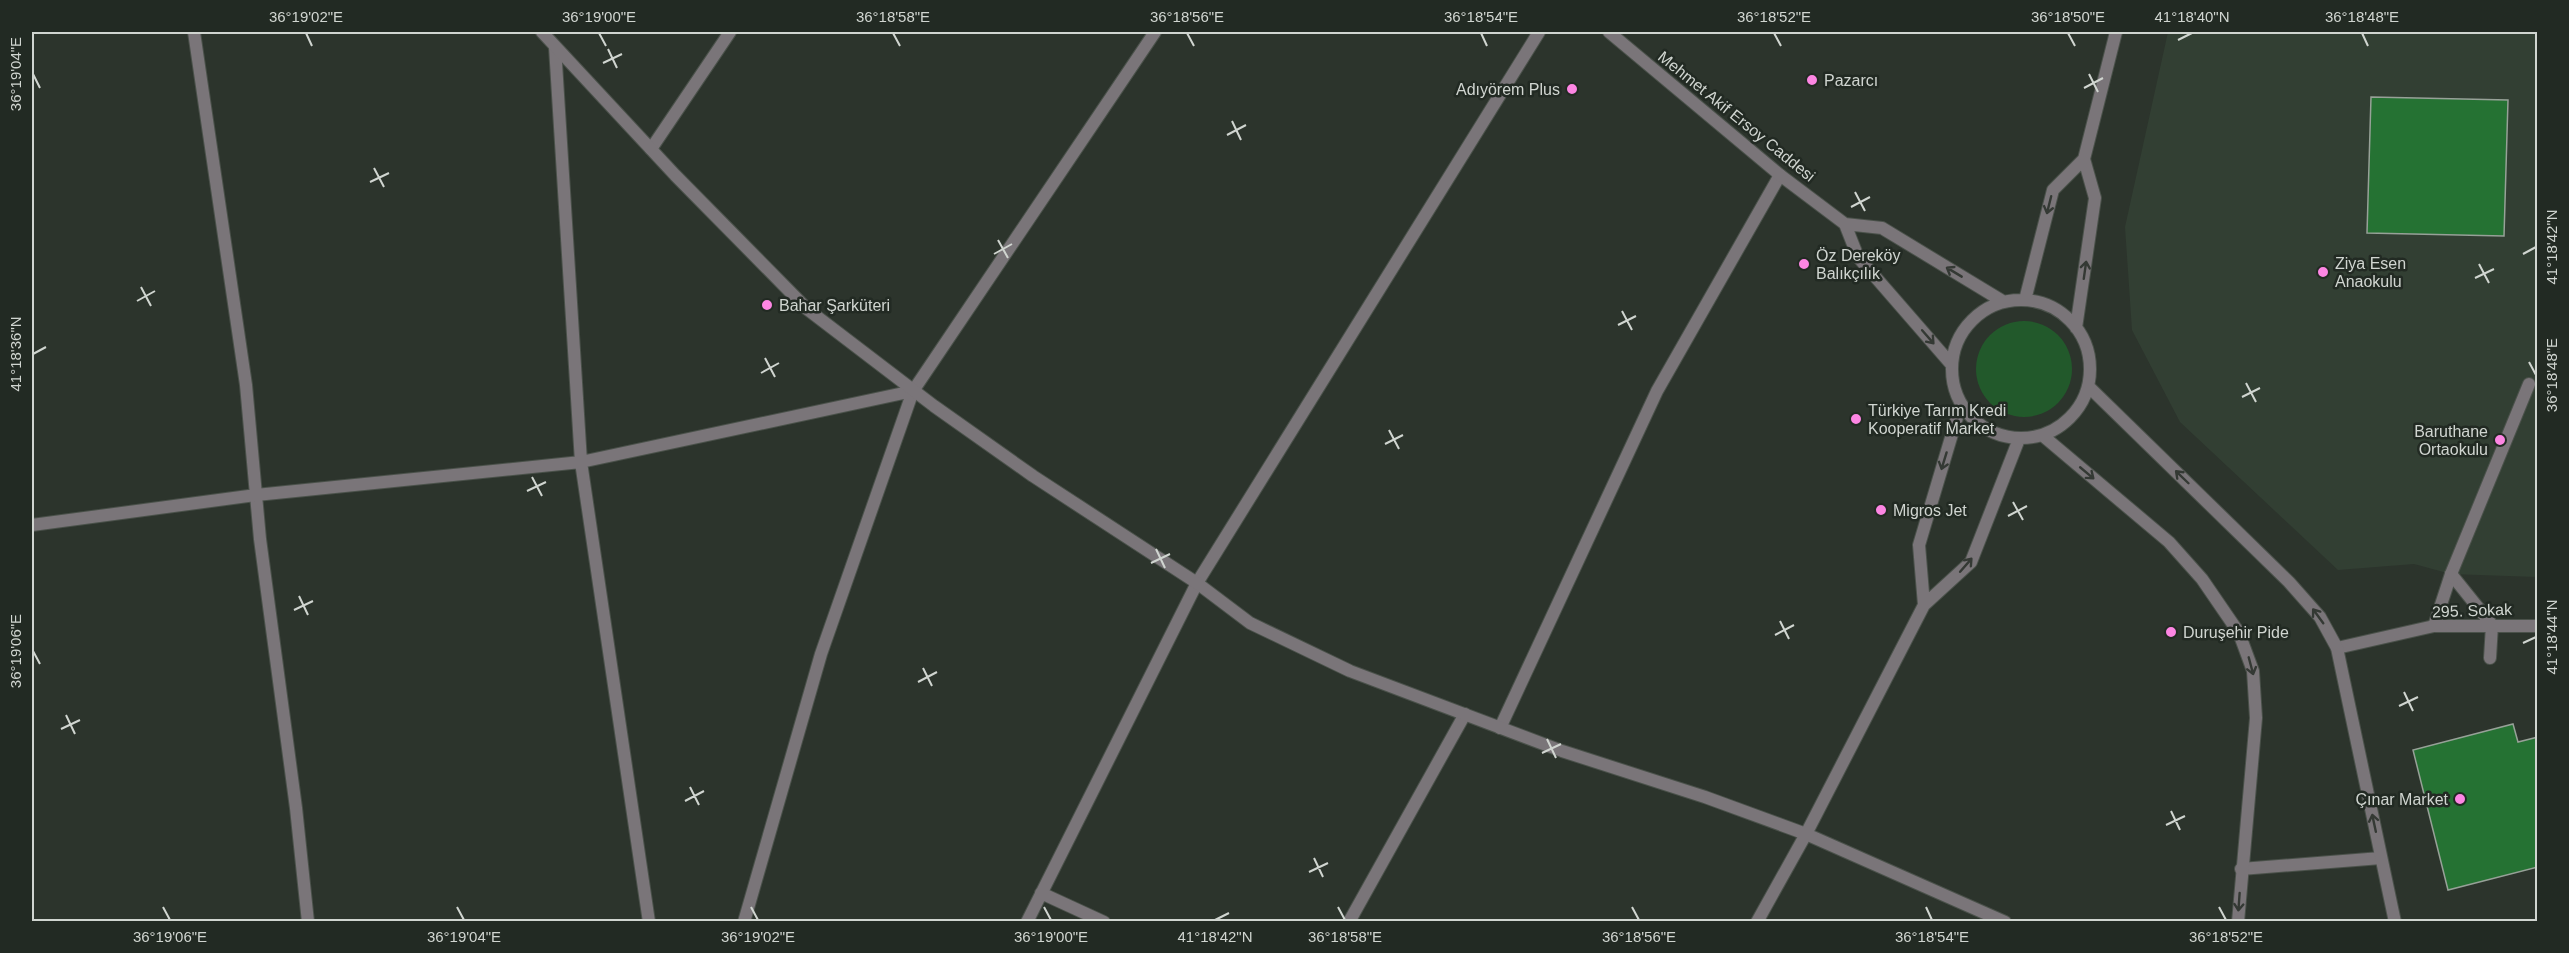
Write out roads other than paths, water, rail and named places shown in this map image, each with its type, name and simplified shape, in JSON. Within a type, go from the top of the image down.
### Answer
[{"type":"street","points":[[194,32],[246,385],[256,495],[308,921]]},
{"type":"street","points":[[542,32],[651,149],[807,309],[913,391],[1033,476],[1197,583],[1250,623],[1350,671],[1562,752],[1705,797],[1806,834],[2005,921]]},
{"type":"street","points":[[651,149],[730,32]]},
{"type":"street","points":[[744,921],[821,654],[913,391],[1155,32]]},
{"type":"street","points":[[1027,921],[1197,583],[1539,32]]},
{"type":"street","name":"Mehmet Akif Ersoy Caddesi","points":[[1609,32],[1780,175],[1845,224]]},
{"type":"street","points":[[2076,328],[2095,198],[2084,159],[2116,32]]},
{"type":"street","points":[[555,47],[581,462],[649,921]]},
{"type":"street","points":[[2025,300],[2053,190],[2084,159]]},
{"type":"street","points":[[1500,728],[1657,391],[1780,175]]},
{"type":"street","points":[[1951,364],[1858,257],[1845,224],[1882,228],[2004,302]]},
{"type":"street","points":[[2025,300],[2045,304],[2062,314],[2076,328],[2086,346],[2090,366],[2088,386],[2079,407],[2063,425],[2042,435],[2019,439],[1996,434],[1976,423],[1960,405],[1953,385],[1951,364],[1956,343],[1967,325],[1984,311],[2004,302],[2025,300]]},
{"type":"street","points":[[2434,626],[2451,574],[2529,384]]},
{"type":"street","points":[[2088,386],[2289,582],[2320,617],[2337,648],[2395,921]]},
{"type":"street","points":[[32,525],[256,495],[581,462],[913,391]]},
{"type":"street","points":[[1924,605],[1919,545],[1960,405]]},
{"type":"street","points":[[2042,435],[2169,542],[2202,579],[2240,633],[2253,670],[2256,718],[2238,921]]},
{"type":"street","points":[[1757,921],[1806,834],[1924,605],[1971,562],[2019,439]]},
{"type":"street","points":[[2451,574],[2492,625],[2490,658]]},
{"type":"street","name":"295. Sokak","points":[[2337,648],[2434,626],[2538,626]]},
{"type":"street","points":[[1349,921],[1465,714]]},
{"type":"street","points":[[2241,869],[2381,858]]},
{"type":"street","points":[[1041,893],[1104,921]]},
{"type":"place","name":"Pazarcı","points":[[1812,80]]},
{"type":"place","name":"Adıyörem Plus","points":[[1572,89]]},
{"type":"place","name":"Öz Dereköy Balıkçılık","points":[[1804,264]]},
{"type":"place","name":"Ziya Esen Anaokulu","points":[[2323,272]]},
{"type":"place","name":"Bahar Şarküteri","points":[[767,305]]},
{"type":"place","name":"Türkiye Tarım Kredi Kooperatif Market","points":[[1856,419]]},
{"type":"place","name":"Baruthane Ortaokulu","points":[[2500,440]]},
{"type":"place","name":"Migros Jet","points":[[1881,510]]},
{"type":"place","name":"Duruşehir Pide","points":[[2171,632]]},
{"type":"place","name":"Çınar Market","points":[[2460,799]]}]
